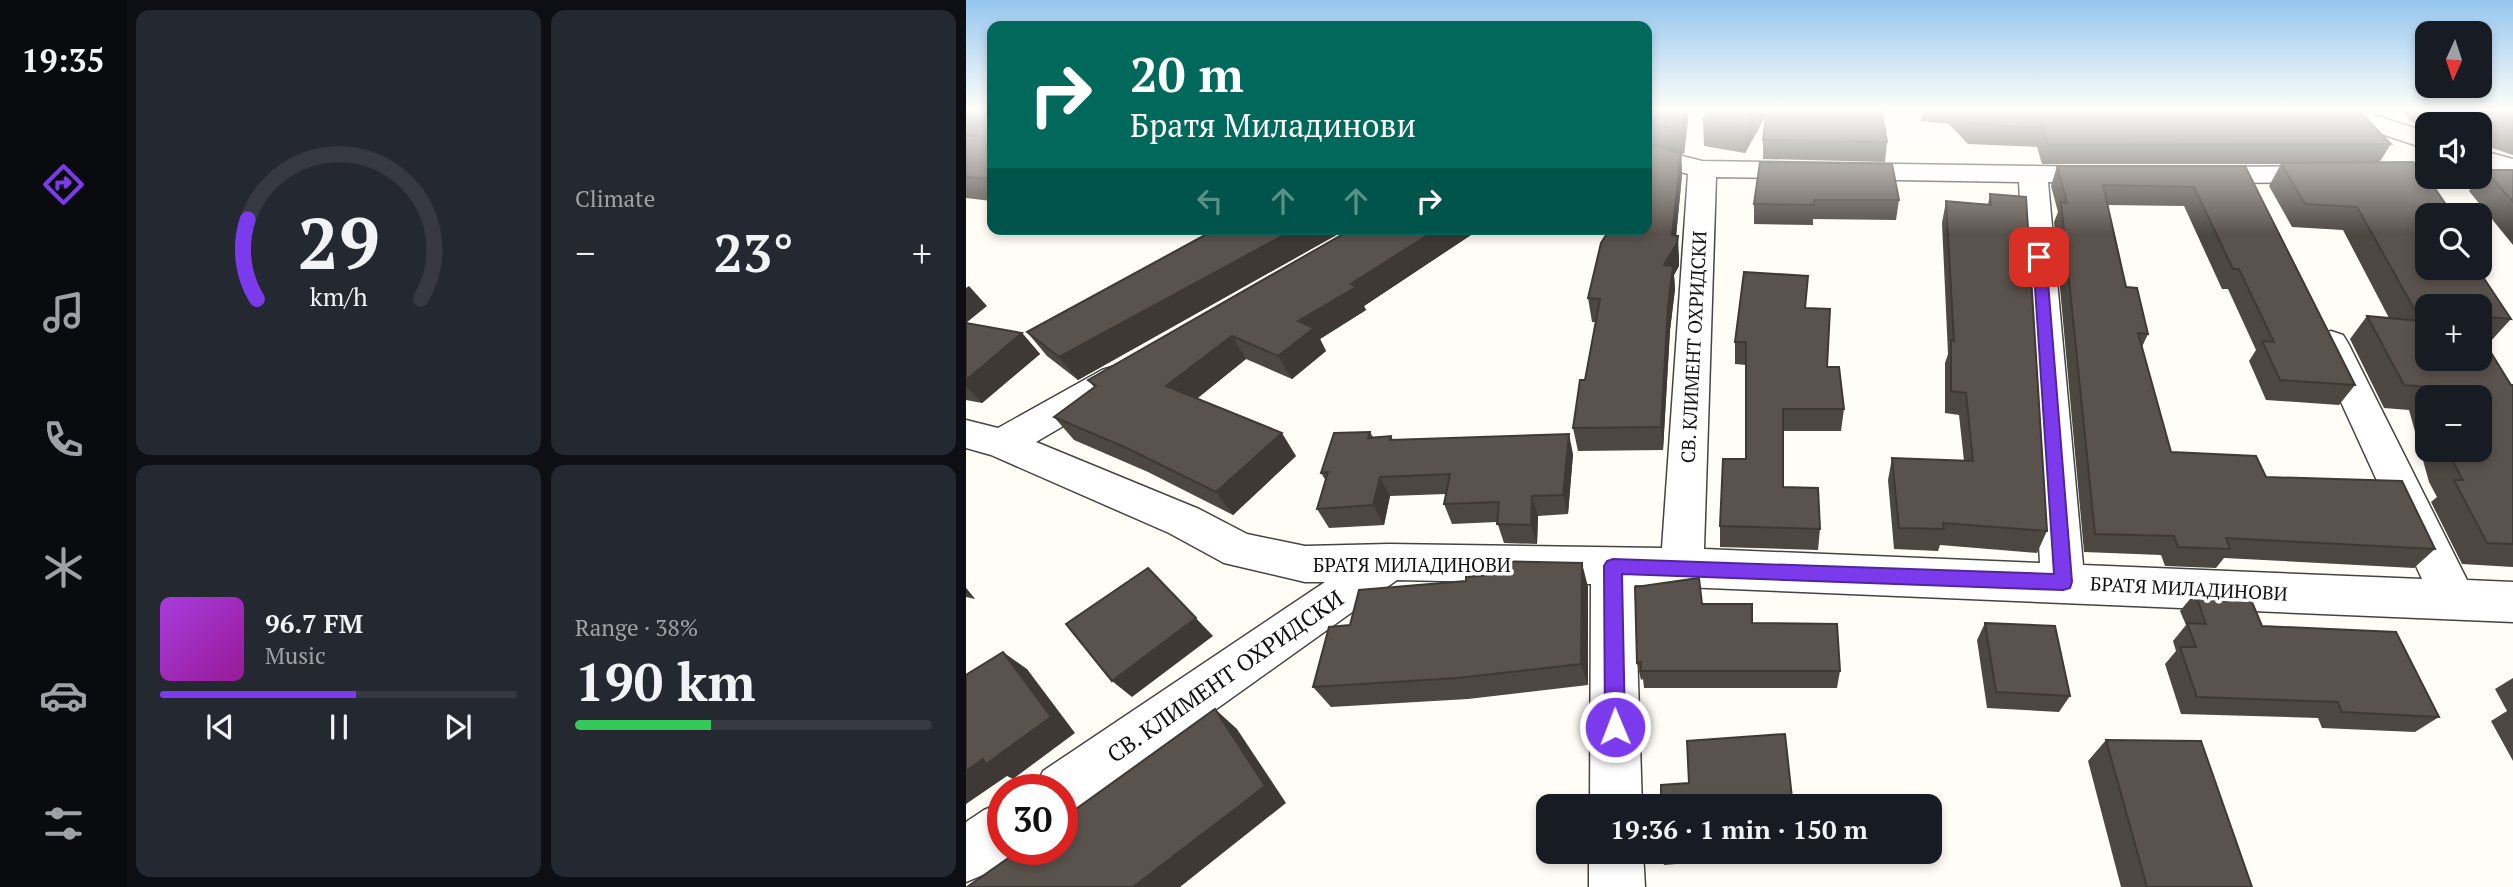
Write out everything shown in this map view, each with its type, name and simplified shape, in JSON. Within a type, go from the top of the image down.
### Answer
[{"type":"street","points":[[1652,156],[1702,169],[2127,175]]},
{"type":"street","points":[[2492,162],[2513,168]]},
{"type":"street","name":"СВ. КЛИМЕНТ ОХРИДСКИ","points":[[1682,568],[1702,169]]},
{"type":"street","points":[[2167,175],[2415,174]]},
{"type":"street","points":[[2492,174],[2513,174]]},
{"type":"street","points":[[2034,175],[2063,582]]},
{"type":"street","points":[[2247,175],[2264,209]]},
{"type":"street","points":[[2318,315],[2454,600]]},
{"type":"street","points":[[984,439],[1147,361]]},
{"type":"street","name":"БРАТЯ МИЛАДИНОВИ","points":[[984,439],[1184,521],[1239,550],[1306,564],[1389,562],[1682,568],[2513,602]]},
{"type":"street","name":"СВ. КЛИМЕНТ ОХРИДСКИ","points":[[1078,777],[1389,562]]},
{"type":"street","points":[[1613,566],[1616,794]]},
{"type":"street","points":[[966,855],[987,841]]},
{"type":"street","points":[[1616,864],[1617,887]]},
{"type":"building","points":[[966,151],[987,151],[987,179],[966,177]]},
{"type":"building","points":[[1652,151],[1681,153],[1672,235],[1678,236],[1677,243],[1664,265],[1673,266],[1661,427],[1573,428],[1580,380],[1585,380],[1600,299],[1588,298],[1601,243],[1606,235],[1652,235]]},
{"type":"building","points":[[1760,162],[1892,164],[1899,200],[1814,200],[1814,205],[1754,204]]},
{"type":"building","points":[[2413,162],[2415,189],[2435,189],[2445,203],[2415,203],[2415,280],[2485,280],[2511,319],[2492,317],[2492,294],[2415,294],[2415,310],[2357,207],[2305,204],[2281,163]]},
{"type":"building","points":[[2057,166],[2245,166],[2355,385],[2280,380],[2262,341],[2274,342],[2239,269],[2233,269],[2194,187],[2103,185],[2126,287],[2137,288],[2148,334],[2138,333],[2171,452],[2256,456],[2266,477],[2402,481],[2435,549],[2226,538],[2230,549],[2178,547],[2174,536],[2095,534],[2061,202],[2067,203]]},
{"type":"building","points":[[2492,170],[2513,170],[2513,202],[2492,178]]},
{"type":"building","points":[[1990,194],[2026,197],[2047,531],[1943,523],[1944,529],[1899,528],[1892,458],[1973,461],[1966,393],[1951,391],[1951,340],[1954,341],[1946,201],[1991,205]]},
{"type":"building","points":[[1205,235],[1284,235],[1059,357],[1027,332]]},
{"type":"building","points":[[1342,235],[1428,235],[1351,284],[1356,287],[1298,321],[1314,328],[1278,356],[1232,336],[1166,386],[1282,433],[1216,492],[1129,449],[1054,417],[1096,386],[1088,380]]},
{"type":"building","points":[[1744,272],[1808,276],[1805,308],[1830,309],[1827,367],[1839,367],[1844,409],[1783,409],[1783,487],[1818,488],[1820,529],[1720,526],[1723,459],[1746,459],[1746,342],[1735,342]]},
{"type":"building","points":[[2367,316],[2415,320],[2415,371],[2492,371],[2492,354],[2513,385],[2513,544],[2487,543],[2454,480],[2463,480],[2453,462],[2492,462],[2492,385],[2404,385]]},
{"type":"building","points":[[966,323],[1022,333],[966,380]]},
{"type":"building","points":[[1370,432],[1368,438],[1391,436],[1390,440],[1569,434],[1563,495],[1532,496],[1531,525],[1497,524],[1499,502],[1444,504],[1450,474],[1380,477],[1373,505],[1317,509],[1328,472],[1321,473],[1334,433]]},
{"type":"building","points":[[1491,561],[1582,563],[1581,664],[1457,678],[1313,687],[1329,627],[1350,625],[1359,590],[1466,581],[1466,577],[1490,575]]},
{"type":"building","points":[[1148,568],[1196,618],[1112,681],[1066,624]]},
{"type":"building","points":[[1699,578],[1702,604],[1752,604],[1752,623],[1837,624],[1840,671],[1641,671],[1641,662],[1637,663],[1635,587]]},
{"type":"building","points":[[2195,593],[2249,595],[2262,626],[2396,632],[2439,717],[2342,712],[2338,702],[2197,697],[2180,647],[2196,647],[2187,623],[2206,624]]},
{"type":"building","points":[[1985,623],[2055,626],[2070,696],[1996,692]]},
{"type":"building","points":[[1003,652],[1051,717],[986,764],[983,759],[966,771],[966,675]]},
{"type":"building","points":[[1215,709],[1265,786],[1133,887],[967,887],[998,865],[1078,865],[1078,807]]},
{"type":"building","points":[[1785,734],[1792,794],[1661,794],[1661,785],[1689,783],[1687,741]]},
{"type":"building","points":[[2106,740],[2201,741],[2252,887],[2147,887]]},
{"type":"route","points":[[1615,727],[1613,566],[2063,582],[2039,257]]}]
